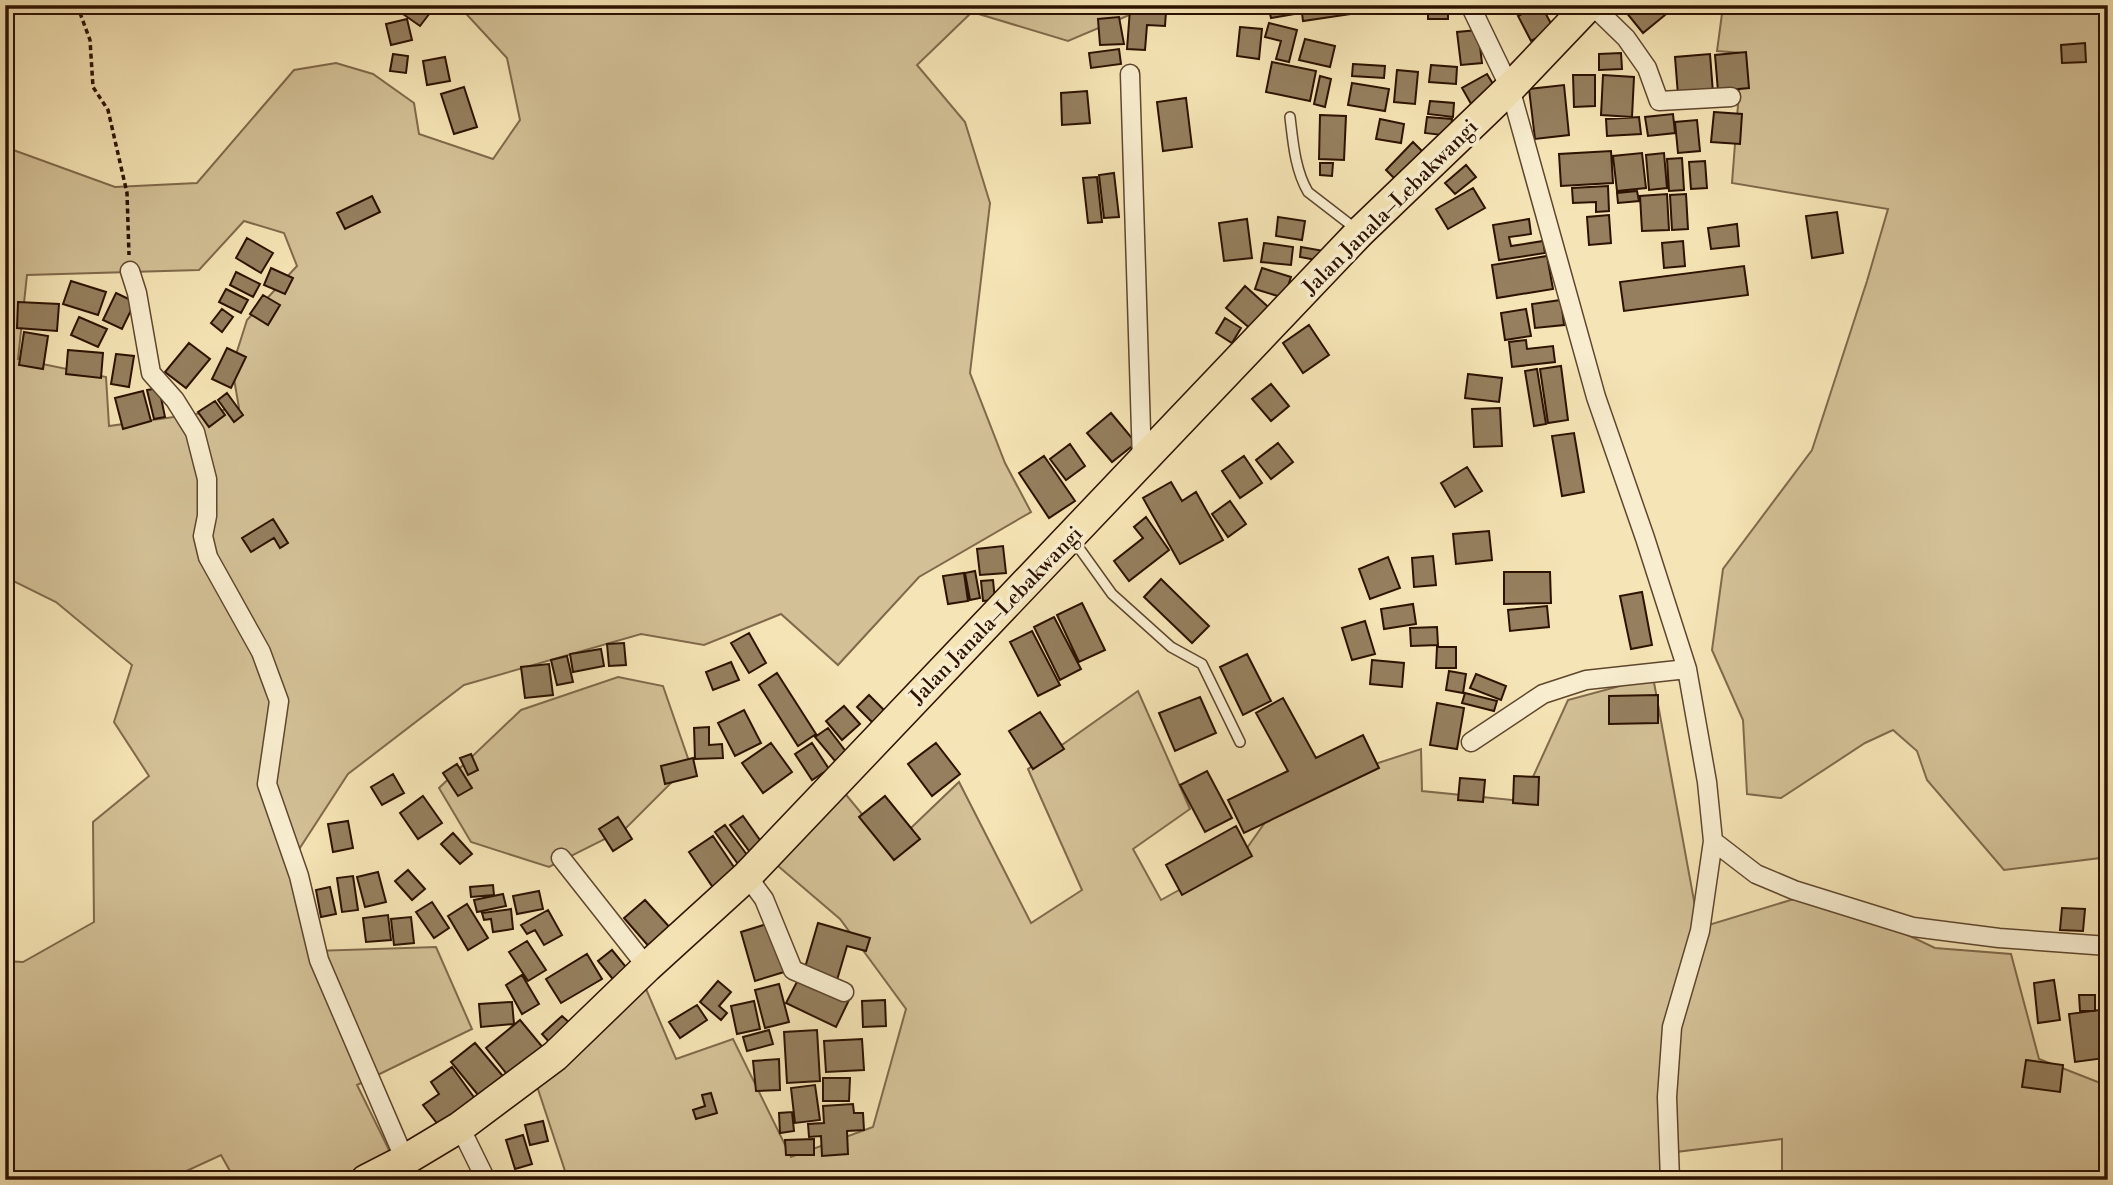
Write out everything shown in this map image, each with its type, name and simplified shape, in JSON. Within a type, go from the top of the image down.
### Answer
[{"type":"main road","name":"Jalan Janala–Lebakwangi","points":[[366,1180],[460,1127],[555,1056],[747,876],[1360,232],[1510,88],[1591,5]]},
{"type":"street","points":[[1470,5],[1510,88],[1596,397],[1687,669],[1707,782],[1713,841],[1700,931],[1672,1027],[1667,1097],[1670,1180]]},
{"type":"street","points":[[1591,5],[1626,38],[1647,68],[1659,101],[1731,97]]},
{"type":"street","points":[[1130,74],[1142,463]]},
{"type":"street","points":[[130,271],[137,293],[151,373],[174,400],[195,432],[207,479],[207,516],[203,536],[208,557],[261,653],[279,701],[267,784],[299,876],[319,960],[405,1160]]},
{"type":"street","points":[[1471,742],[1543,694],[1586,680],[1687,669]]},
{"type":"street","points":[[1713,841],[1756,874],[1794,890],[1913,927],[1999,938],[2108,946]]},
{"type":"street","points":[[561,858],[647,967]]},
{"type":"street","points":[[747,876],[764,899],[793,970],[844,992]]},
{"type":"street","points":[[460,1127],[486,1180]]},
{"type":"lane","points":[[1290,117],[1295,152],[1308,192],[1360,232]]},
{"type":"lane","points":[[1071,536],[1112,594],[1171,647],[1202,664],[1240,741]]},
{"type":"path","points":[[77,5],[90,40],[93,87],[108,110],[127,192],[130,271]]},
{"type":"shaded area","points":[[458,5],[1153,5],[1068,41],[972,12],[917,65],[965,122],[990,203],[970,373],[1005,463],[1031,512],[919,577],[838,665],[781,614],[704,645],[641,634],[464,685],[348,774],[296,854],[314,951],[436,947],[472,1029],[357,1085],[396,1164],[357,1180],[235,1180],[221,1155],[167,1180],[5,1180],[5,961],[23,962],[94,922],[93,822],[149,776],[114,722],[132,665],[56,602],[5,577],[5,147],[115,187],[197,183],[294,70],[336,63],[373,74],[414,103],[419,134],[493,159],[520,120],[507,58]],"holes":[[[244,221],[284,233],[297,266],[247,320],[232,367],[239,408],[109,426],[106,377],[18,359],[27,275],[199,270]]]},
{"type":"shaded area","points":[[2108,5],[2108,857],[2004,870],[1927,780],[1917,751],[1893,730],[1865,743],[1781,798],[1747,794],[1743,720],[1712,650],[1723,569],[1812,450],[1888,209],[1732,183],[1742,53],[1717,51],[1723,6]]},
{"type":"shaded area","points":[[618,677],[663,686],[690,764],[625,829],[549,867],[471,842],[439,788],[521,710]]},
{"type":"shaded area","points":[[1653,677],[1699,928],[1817,892],[1935,948],[2011,954],[2039,1059],[2108,1086],[2108,1180],[1782,1180],[1782,1139],[1660,1154],[1660,1180],[568,1180],[534,1077],[643,982],[676,1059],[733,1039],[791,1157],[873,1127],[906,1009],[840,919],[771,860],[843,791],[890,848],[959,782],[1031,923],[1082,890],[1028,769],[1138,691],[1190,809],[1133,849],[1161,900],[1242,855],[1278,804],[1375,764],[1421,749],[1422,791],[1522,801],[1568,700]]},
{"type":"building","points":[[428,5],[433,9],[420,26],[393,7]]},
{"type":"building","points":[[1268,5],[1294,5],[1295,14],[1271,18]]},
{"type":"building","points":[[1301,5],[1357,5],[1358,13],[1303,21]]},
{"type":"building","points":[[1428,5],[1448,5],[1448,19],[1428,19]]},
{"type":"building","points":[[1480,5],[1508,5],[1508,6],[1484,15]]},
{"type":"building","points":[[1539,5],[1554,29],[1531,41],[1518,16]]},
{"type":"building","points":[[1675,5],[1643,33],[1621,6]]},
{"type":"building","points":[[1130,9],[1166,12],[1165,26],[1147,25],[1145,50],[1127,49]]},
{"type":"building","points":[[1119,17],[1124,44],[1100,45],[1098,19]]},
{"type":"building","points":[[407,19],[412,40],[391,45],[386,24]]},
{"type":"building","points":[[1269,23],[1297,30],[1289,62],[1276,59],[1281,41],[1265,37]]},
{"type":"building","points":[[1240,27],[1262,29],[1259,59],[1237,56]]},
{"type":"building","points":[[1478,30],[1482,63],[1461,65],[1457,32]]},
{"type":"building","points":[[1305,39],[1335,46],[1330,67],[1299,60]]},
{"type":"building","points":[[2085,43],[2086,62],[2062,63],[2061,45]]},
{"type":"building","points":[[1119,49],[1121,64],[1091,68],[1089,53]]},
{"type":"building","points":[[1746,52],[1749,88],[1718,91],[1715,55]]},
{"type":"building","points":[[1621,53],[1622,69],[1599,70],[1599,54]]},
{"type":"building","points":[[393,54],[408,56],[406,73],[390,71]]},
{"type":"building","points":[[1710,54],[1713,93],[1678,95],[1675,57]]},
{"type":"building","points":[[445,57],[450,81],[427,85],[423,61]]},
{"type":"building","points":[[1272,62],[1316,71],[1310,101],[1266,92]]},
{"type":"building","points":[[1353,64],[1385,66],[1384,78],[1352,76]]},
{"type":"building","points":[[1431,65],[1457,67],[1456,84],[1429,82]]},
{"type":"building","points":[[1397,70],[1418,72],[1415,104],[1394,102]]},
{"type":"building","points":[[1487,74],[1499,94],[1474,109],[1462,88]]},
{"type":"building","points":[[1573,75],[1595,75],[1595,106],[1574,107]]},
{"type":"building","points":[[1603,75],[1634,77],[1632,117],[1601,115]]},
{"type":"building","points":[[1320,76],[1331,79],[1325,107],[1314,104]]},
{"type":"building","points":[[1352,83],[1389,89],[1385,111],[1348,105]]},
{"type":"building","points":[[1564,85],[1569,135],[1535,139],[1529,89]]},
{"type":"building","points":[[464,87],[477,127],[454,134],[441,94]]},
{"type":"building","points":[[1087,91],[1090,123],[1062,125],[1061,93]]},
{"type":"building","points":[[1186,98],[1192,147],[1163,151],[1157,102]]},
{"type":"building","points":[[1430,101],[1454,103],[1453,117],[1428,114]]},
{"type":"building","points":[[1714,112],[1742,114],[1740,144],[1711,142]]},
{"type":"building","points":[[1673,114],[1675,133],[1648,136],[1645,117]]},
{"type":"building","points":[[1320,115],[1346,116],[1344,160],[1319,159]]},
{"type":"building","points":[[1427,117],[1452,119],[1450,136],[1425,133]]},
{"type":"building","points":[[1639,117],[1641,134],[1607,136],[1606,119]]},
{"type":"building","points":[[1380,119],[1404,124],[1401,143],[1376,139]]},
{"type":"building","points":[[1697,120],[1700,151],[1678,153],[1675,122]]},
{"type":"building","points":[[1413,142],[1425,154],[1398,182],[1386,170]]},
{"type":"building","points":[[1611,151],[1613,183],[1561,186],[1559,154]]},
{"type":"building","points":[[1642,153],[1646,188],[1617,191],[1613,156]]},
{"type":"building","points":[[1664,153],[1667,188],[1649,190],[1646,155]]},
{"type":"building","points":[[1682,158],[1684,190],[1669,191],[1667,159]]},
{"type":"building","points":[[1705,161],[1707,188],[1691,189],[1689,162]]},
{"type":"building","points":[[1320,163],[1333,163],[1332,176],[1320,175]]},
{"type":"building","points":[[1466,165],[1476,177],[1455,194],[1445,183]]},
{"type":"building","points":[[1114,173],[1119,217],[1104,218],[1099,175]]},
{"type":"building","points":[[1097,177],[1102,222],[1088,223],[1083,178]]},
{"type":"building","points":[[1608,186],[1609,211],[1596,212],[1596,202],[1573,203],[1572,188]]},
{"type":"building","points":[[1473,188],[1485,208],[1448,229],[1436,209]]},
{"type":"building","points":[[1637,191],[1639,201],[1618,203],[1617,193]]},
{"type":"building","points":[[1667,194],[1669,230],[1642,231],[1640,196]]},
{"type":"building","points":[[1686,194],[1688,229],[1672,230],[1670,195]]},
{"type":"building","points":[[372,196],[380,212],[345,229],[337,213]]},
{"type":"building","points":[[1837,212],[1843,253],[1812,258],[1806,216]]},
{"type":"building","points":[[1609,215],[1611,243],[1589,245],[1587,217]]},
{"type":"building","points":[[1278,217],[1305,221],[1302,240],[1276,236]]},
{"type":"building","points":[[1247,219],[1252,258],[1224,261],[1219,223]]},
{"type":"building","points":[[1529,219],[1531,234],[1509,237],[1511,246],[1543,241],[1545,253],[1499,260],[1493,225]]},
{"type":"building","points":[[1737,224],[1739,246],[1711,249],[1708,228]]},
{"type":"building","points":[[247,238],[273,253],[261,273],[236,258]]},
{"type":"building","points":[[1683,241],[1685,266],[1664,268],[1662,243]]},
{"type":"building","points":[[1264,243],[1293,247],[1291,265],[1261,262]]},
{"type":"building","points":[[1301,247],[1324,251],[1322,261],[1300,257]]},
{"type":"building","points":[[1547,256],[1553,289],[1497,298],[1492,265]]},
{"type":"building","points":[[1744,266],[1748,295],[1624,311],[1620,282]]},
{"type":"building","points":[[271,268],[293,278],[285,294],[264,285]]},
{"type":"building","points":[[1262,268],[1291,277],[1284,298],[1255,289]]},
{"type":"building","points":[[236,272],[260,284],[253,297],[230,285]]},
{"type":"building","points":[[71,281],[106,292],[98,315],[63,304]]},
{"type":"building","points":[[1245,286],[1276,314],[1258,335],[1226,308]]},
{"type":"building","points":[[226,289],[248,300],[241,313],[219,302]]},
{"type":"building","points":[[116,293],[135,302],[122,329],[103,320]]},
{"type":"building","points":[[263,295],[280,305],[268,325],[250,314]]},
{"type":"building","points":[[1561,300],[1564,325],[1535,328],[1532,304]]},
{"type":"building","points":[[18,302],[59,304],[57,331],[17,328]]},
{"type":"building","points":[[222,309],[233,317],[222,332],[211,323]]},
{"type":"building","points":[[1526,309],[1531,336],[1505,340],[1501,313]]},
{"type":"building","points":[[79,317],[107,329],[98,347],[71,335]]},
{"type":"building","points":[[1225,318],[1241,328],[1232,343],[1216,333]]},
{"type":"building","points":[[1309,325],[1329,355],[1303,373],[1283,343]]},
{"type":"building","points":[[24,332],[48,336],[43,369],[19,365]]},
{"type":"building","points":[[1526,340],[1527,349],[1553,346],[1555,362],[1512,367],[1509,342]]},
{"type":"building","points":[[189,343],[210,359],[186,388],[165,372]]},
{"type":"building","points":[[227,348],[246,357],[231,388],[212,379]]},
{"type":"building","points":[[68,350],[103,353],[101,378],[66,374]]},
{"type":"building","points":[[116,354],[134,356],[129,387],[111,384]]},
{"type":"building","points":[[1561,366],[1568,420],[1548,423],[1540,369]]},
{"type":"building","points":[[1537,369],[1546,424],[1534,426],[1525,371]]},
{"type":"building","points":[[1468,374],[1502,378],[1499,402],[1465,398]]},
{"type":"building","points":[[1271,384],[1289,406],[1271,421],[1252,399]]},
{"type":"building","points":[[159,388],[165,417],[154,419],[147,390]]},
{"type":"building","points":[[143,391],[151,421],[123,429],[115,398]]},
{"type":"building","points":[[227,393],[243,415],[234,422],[218,400]]},
{"type":"building","points":[[215,401],[225,415],[209,427],[198,412]]},
{"type":"building","points":[[1500,408],[1502,446],[1474,447],[1472,409]]},
{"type":"building","points":[[1111,413],[1136,443],[1112,462],[1087,433]]},
{"type":"building","points":[[1574,433],[1584,492],[1562,496],[1552,436]]},
{"type":"building","points":[[1278,443],[1293,462],[1271,479],[1256,460]]},
{"type":"building","points":[[1070,444],[1085,466],[1066,480],[1050,459]]},
{"type":"building","points":[[1044,456],[1075,501],[1049,518],[1019,473]]},
{"type":"building","points":[[1244,456],[1262,483],[1240,498],[1222,471]]},
{"type":"building","points":[[1467,467],[1482,491],[1455,507],[1441,483]]},
{"type":"building","points":[[1171,482],[1182,501],[1196,492],[1223,540],[1180,564],[1143,498]]},
{"type":"building","points":[[1230,501],[1246,524],[1228,537],[1212,514]]},
{"type":"building","points":[[1146,517],[1169,550],[1129,581],[1114,561],[1143,538],[1134,527]]},
{"type":"building","points":[[273,519],[288,543],[280,548],[274,538],[251,552],[242,538]]},
{"type":"building","points":[[1489,531],[1492,560],[1456,564],[1453,534]]},
{"type":"building","points":[[1003,546],[1006,573],[980,575],[977,549]]},
{"type":"building","points":[[1433,556],[1436,585],[1414,587],[1412,558]]},
{"type":"building","points":[[1388,557],[1400,588],[1370,599],[1359,569]]},
{"type":"building","points":[[975,571],[980,598],[970,600],[965,573]]},
{"type":"building","points":[[1504,572],[1550,572],[1551,603],[1504,604]]},
{"type":"building","points":[[964,573],[968,601],[948,604],[943,576]]},
{"type":"building","points":[[1161,579],[1209,626],[1192,643],[1144,597]]},
{"type":"building","points":[[993,580],[995,600],[983,601],[981,581]]},
{"type":"building","points":[[1642,592],[1652,645],[1631,649],[1620,596]]},
{"type":"building","points":[[1082,603],[1105,650],[1079,662],[1057,615]]},
{"type":"building","points":[[1413,604],[1416,624],[1384,629],[1381,609]]},
{"type":"building","points":[[1547,606],[1549,627],[1510,631],[1508,610]]},
{"type":"building","points":[[1054,617],[1081,669],[1060,680],[1034,627]]},
{"type":"building","points":[[1365,621],[1375,654],[1352,660],[1342,628]]},
{"type":"building","points":[[1437,627],[1438,645],[1411,646],[1410,628]]},
{"type":"building","points":[[1032,631],[1060,685],[1038,696],[1010,642]]},
{"type":"building","points":[[749,633],[766,663],[749,673],[731,643]]},
{"type":"building","points":[[624,643],[626,665],[609,666],[607,644]]},
{"type":"building","points":[[1437,647],[1456,647],[1456,668],[1436,668]]},
{"type":"building","points":[[601,649],[604,666],[573,672],[570,654]]},
{"type":"building","points":[[1247,654],[1271,701],[1243,715],[1220,667]]},
{"type":"building","points":[[567,656],[573,682],[557,685],[551,660]]},
{"type":"building","points":[[1372,660],[1404,663],[1402,687],[1370,684]]},
{"type":"building","points":[[731,662],[739,680],[713,690],[706,672]]},
{"type":"building","points":[[549,664],[553,695],[525,698],[521,667]]},
{"type":"building","points":[[1449,671],[1466,674],[1463,693],[1446,690]]},
{"type":"building","points":[[777,673],[816,734],[798,746],[759,685]]},
{"type":"building","points":[[1476,674],[1506,686],[1501,700],[1470,688]]},
{"type":"building","points":[[1465,693],[1497,701],[1494,711],[1462,703]]},
{"type":"building","points":[[869,695],[893,719],[881,731],[857,707]]},
{"type":"building","points":[[1658,695],[1658,723],[1609,724],[1609,696]]},
{"type":"building","points":[[1200,697],[1216,733],[1175,751],[1159,713]]},
{"type":"building","points":[[1283,698],[1316,758],[1363,735],[1379,768],[1244,833],[1228,800],[1288,771],[1256,713]]},
{"type":"building","points":[[1437,703],[1464,708],[1457,749],[1430,745]]},
{"type":"building","points":[[844,706],[860,724],[842,740],[826,721]]},
{"type":"building","points":[[744,710],[761,743],[735,756],[718,723]]},
{"type":"building","points":[[1040,712],[1064,749],[1033,769],[1009,731]]},
{"type":"building","points":[[709,727],[709,745],[722,744],[723,758],[695,759],[694,728]]},
{"type":"building","points":[[828,728],[847,753],[835,761],[815,737]]},
{"type":"building","points":[[771,743],[792,772],[763,793],[742,763]]},
{"type":"building","points":[[812,743],[829,769],[812,780],[795,754]]},
{"type":"building","points":[[936,743],[960,774],[932,796],[908,764]]},
{"type":"building","points":[[471,754],[478,770],[468,775],[460,758]]},
{"type":"building","points":[[693,758],[697,776],[665,784],[661,766]]},
{"type":"building","points":[[457,764],[472,788],[458,796],[443,773]]},
{"type":"building","points":[[1207,771],[1232,818],[1205,832],[1180,785]]},
{"type":"building","points":[[393,774],[404,793],[382,805],[371,787]]},
{"type":"building","points":[[1514,776],[1539,777],[1538,805],[1513,803]]},
{"type":"building","points":[[1460,778],[1485,780],[1483,802],[1458,800]]},
{"type":"building","points":[[423,796],[442,823],[418,839],[400,813]]},
{"type":"building","points":[[885,796],[920,839],[894,860],[859,817]]},
{"type":"building","points":[[743,816],[767,850],[755,859],[730,825]]},
{"type":"building","points":[[618,817],[632,839],[613,851],[599,829]]},
{"type":"building","points":[[348,821],[353,848],[333,852],[328,824]]},
{"type":"building","points":[[725,825],[753,863],[743,871],[715,832]]},
{"type":"building","points":[[1236,826],[1252,856],[1182,895],[1166,865]]},
{"type":"building","points":[[453,833],[472,854],[460,864],[441,844]]},
{"type":"building","points":[[713,836],[740,876],[716,892],[689,852]]},
{"type":"building","points":[[408,870],[425,889],[412,900],[395,881]]},
{"type":"building","points":[[378,872],[386,902],[365,907],[357,877]]},
{"type":"building","points":[[353,876],[358,910],[342,912],[337,878]]},
{"type":"building","points":[[493,885],[494,895],[471,897],[470,887]]},
{"type":"building","points":[[330,887],[336,914],[321,917],[316,890]]},
{"type":"building","points":[[539,891],[543,909],[517,914],[513,896]]},
{"type":"building","points":[[503,894],[506,906],[477,912],[474,900]]},
{"type":"building","points":[[645,900],[673,931],[652,950],[624,918]]},
{"type":"building","points":[[432,902],[449,928],[434,938],[416,912]]},
{"type":"building","points":[[467,904],[488,938],[468,950],[448,916]]},
{"type":"building","points":[[2062,908],[2085,909],[2083,931],[2060,930]]},
{"type":"building","points":[[511,909],[513,929],[493,932],[491,919],[484,920],[482,913]]},
{"type":"building","points":[[548,910],[562,935],[544,945],[535,930],[527,934],[521,925]]},
{"type":"building","points":[[388,915],[391,940],[366,942],[363,918]]},
{"type":"building","points":[[411,917],[414,943],[394,945],[391,919]]},
{"type":"building","points":[[770,923],[784,972],[755,981],[741,932]]},
{"type":"building","points":[[818,923],[870,938],[866,951],[847,946],[837,980],[804,971]]},
{"type":"building","points":[[527,941],[546,970],[528,981],[509,952]]},
{"type":"building","points":[[612,950],[630,972],[616,983],[598,961]]},
{"type":"building","points":[[587,954],[602,979],[561,1003],[546,979]]},
{"type":"building","points":[[522,975],[539,1004],[522,1014],[506,985]]},
{"type":"building","points":[[800,976],[849,1000],[836,1027],[786,1003]]},
{"type":"building","points":[[2054,980],[2060,1020],[2038,1023],[2034,983]]},
{"type":"building","points":[[718,981],[731,992],[719,1006],[727,1013],[721,1020],[700,1002]]},
{"type":"building","points":[[779,984],[789,1022],[765,1028],[755,990]]},
{"type":"building","points":[[2079,995],[2095,995],[2095,1011],[2080,1011]]},
{"type":"building","points":[[885,1000],[886,1026],[863,1027],[862,1001]]},
{"type":"building","points":[[754,1001],[760,1029],[737,1034],[731,1006]]},
{"type":"building","points":[[512,1002],[514,1024],[481,1027],[479,1004]]},
{"type":"building","points":[[697,1005],[707,1020],[680,1038],[669,1022]]},
{"type":"building","points":[[2099,1010],[2105,1058],[2075,1062],[2069,1014]]},
{"type":"building","points":[[2108,1010],[2108,1045],[2107,1046],[2100,1012]]},
{"type":"building","points":[[562,1016],[572,1025],[551,1044],[542,1034]]},
{"type":"building","points":[[520,1020],[545,1050],[510,1078],[486,1048]]},
{"type":"building","points":[[769,1030],[773,1044],[747,1051],[743,1037]]},
{"type":"building","points":[[817,1030],[820,1081],[787,1083],[784,1032]]},
{"type":"building","points":[[862,1039],[864,1070],[826,1072],[824,1041]]},
{"type":"building","points":[[475,1043],[507,1081],[483,1101],[451,1062]]},
{"type":"building","points":[[779,1059],[780,1090],[756,1091],[753,1061]]},
{"type":"building","points":[[2026,1060],[2063,1065],[2060,1092],[2022,1087]]},
{"type":"building","points":[[452,1067],[476,1100],[439,1126],[423,1105],[439,1094],[431,1082]]},
{"type":"building","points":[[823,1078],[850,1078],[849,1101],[823,1101]]},
{"type":"building","points":[[815,1085],[820,1120],[795,1123],[791,1088]]},
{"type":"building","points":[[711,1093],[717,1113],[696,1119],[693,1110],[705,1106],[702,1095]]},
{"type":"building","points":[[853,1104],[854,1113],[863,1113],[864,1130],[847,1131],[848,1154],[822,1156],[821,1136],[809,1137],[808,1124],[824,1123],[823,1106]]},
{"type":"building","points":[[792,1112],[794,1131],[780,1133],[779,1113]]},
{"type":"building","points":[[543,1121],[548,1141],[530,1145],[525,1125]]},
{"type":"building","points":[[523,1135],[532,1164],[515,1169],[506,1140]]},
{"type":"building","points":[[814,1139],[814,1155],[786,1155],[785,1140]]}]
